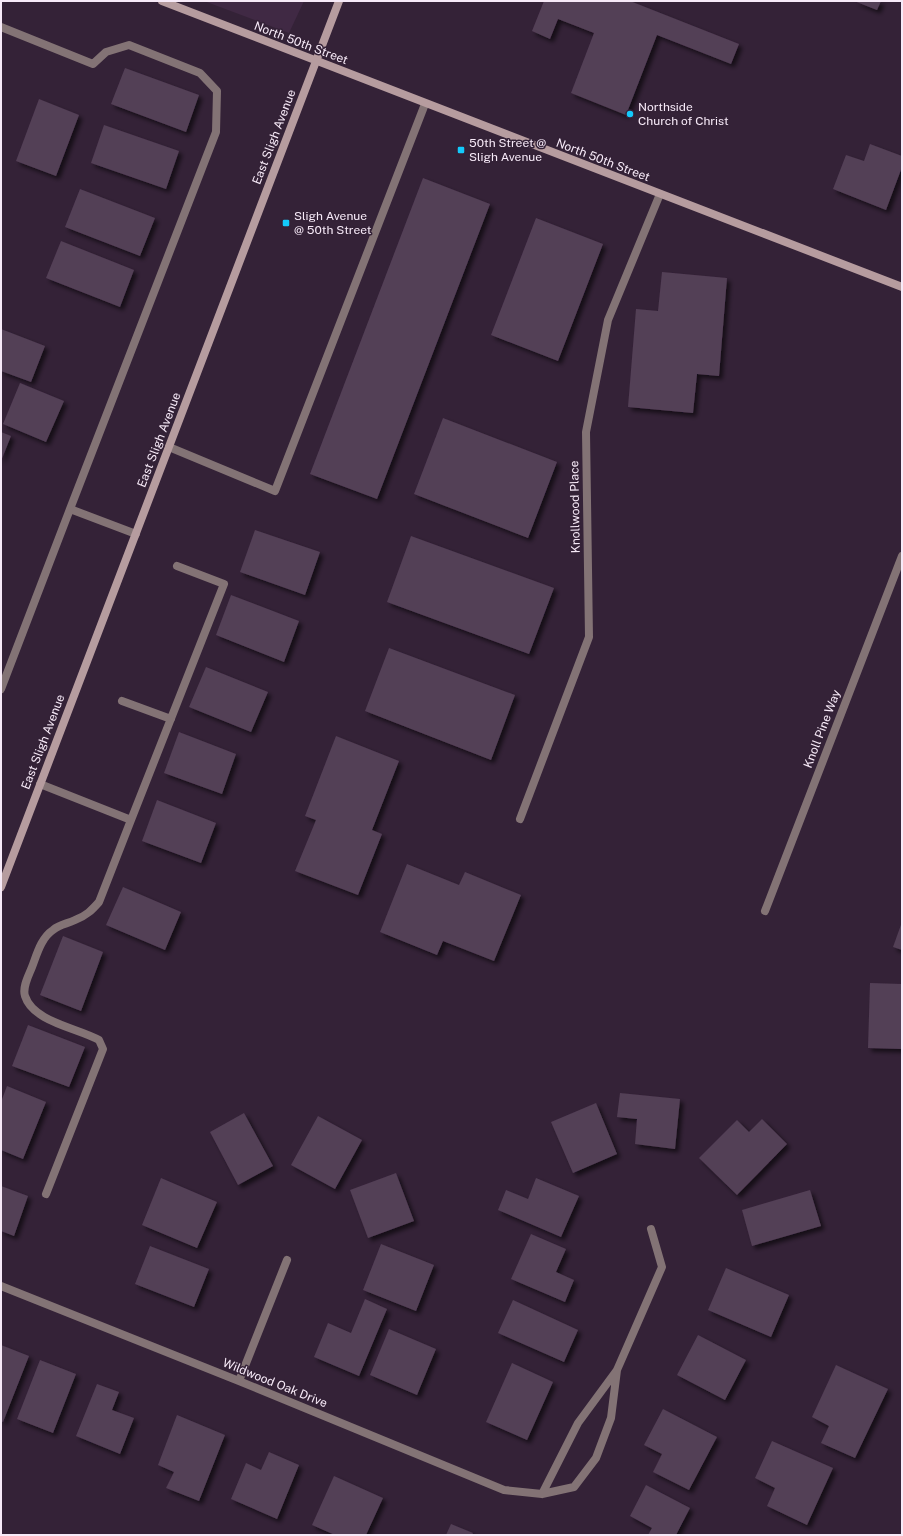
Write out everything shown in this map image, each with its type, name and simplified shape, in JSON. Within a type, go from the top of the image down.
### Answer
[{"type":"street","name":"North 50th Street","points":[[162,1],[425,104],[902,287]]},
{"type":"street","name":"East Sligh Avenue","points":[[1,887],[339,1]]},
{"type":"street","points":[[1,27],[93,64],[106,52],[129,45],[200,73],[217,91],[216,132],[1,689]]},
{"type":"street","points":[[169,447],[275,491],[425,104]]},
{"type":"street","name":"Knollwood Place","points":[[520,819],[589,637],[586,432],[608,320],[660,194]]},
{"type":"street","points":[[70,509],[136,534]]},
{"type":"street","name":"Knoll Pine Way","points":[[765,911],[902,556]]},
{"type":"street","points":[[46,1194],[102,1049],[99,1040],[46,1018],[33,1009],[25,995],[26,982],[43,940],[51,931],[60,925],[90,913],[99,902],[224,584],[177,566]]},
{"type":"street","points":[[122,701],[171,719]]},
{"type":"street","points":[[40,784],[131,820]]},
{"type":"street","name":"Wildwood Oak Drive","points":[[542,1494],[578,1423],[617,1370],[662,1267],[651,1229]]},
{"type":"street","points":[[239,1381],[287,1260]]},
{"type":"street","name":"Wildwood Oak Drive","points":[[1,1286],[239,1381],[504,1490],[542,1494],[574,1487],[596,1458],[611,1418],[617,1370]]},
{"type":"shaded area","points":[[204,1],[304,1],[289,33]]},
{"type":"building","points":[[544,1],[630,1],[739,44],[731,64],[657,35],[626,115],[571,93],[594,33],[558,19],[550,39],[532,31]]},
{"type":"building","points":[[854,1],[881,1],[877,10]]},
{"type":"building","points":[[125,68],[199,95],[186,132],[111,104]]},
{"type":"building","points":[[39,99],[79,115],[56,176],[16,161]]},
{"type":"building","points":[[104,125],[179,151],[166,189],[91,163]]},
{"type":"building","points":[[870,144],[902,156],[902,167],[886,210],[833,189],[846,155],[864,161]]},
{"type":"building","points":[[423,178],[490,204],[377,499],[310,474]]},
{"type":"building","points":[[80,189],[155,218],[140,256],[65,227]]},
{"type":"building","points":[[536,218],[603,244],[558,361],[491,335]]},
{"type":"building","points":[[61,241],[134,270],[120,307],[46,278]]},
{"type":"building","points":[[662,272],[727,278],[719,376],[697,374],[693,413],[628,407],[636,309],[658,311]]},
{"type":"building","points":[[1,329],[45,346],[31,382],[1,371]]},
{"type":"building","points":[[20,383],[64,401],[46,442],[3,424]]},
{"type":"building","points":[[443,418],[557,462],[528,538],[414,494]]},
{"type":"building","points":[[1,432],[11,436],[1,461]]},
{"type":"building","points":[[255,530],[320,552],[305,595],[240,572]]},
{"type":"building","points":[[411,536],[554,588],[529,654],[387,602]]},
{"type":"building","points":[[231,595],[299,621],[284,662],[216,635]]},
{"type":"building","points":[[389,648],[515,695],[491,760],[365,711]]},
{"type":"building","points":[[206,667],[268,692],[251,732],[189,707]]},
{"type":"building","points":[[179,732],[236,754],[222,794],[164,773]]},
{"type":"building","points":[[336,736],[399,761],[372,830],[382,834],[358,895],[295,871],[316,820],[305,816]]},
{"type":"building","points":[[157,800],[216,823],[201,863],[142,841]]},
{"type":"building","points":[[407,864],[459,885],[465,872],[521,895],[494,961],[443,941],[437,955],[380,932]]},
{"type":"building","points":[[123,887],[181,912],[165,950],[106,925]]},
{"type":"building","points":[[902,922],[902,950],[893,947]]},
{"type":"building","points":[[63,936],[103,952],[81,1011],[40,995]]},
{"type":"building","points":[[870,983],[902,984],[902,1049],[868,1048]]},
{"type":"building","points":[[28,1025],[85,1047],[69,1087],[12,1066]]},
{"type":"building","points":[[7,1086],[46,1102],[23,1159],[1,1150],[1,1102]]},
{"type":"building","points":[[620,1093],[680,1099],[675,1149],[635,1144],[637,1119],[617,1117]]},
{"type":"building","points":[[596,1103],[617,1154],[573,1173],[551,1122]]},
{"type":"building","points":[[244,1113],[273,1166],[238,1185],[210,1132]]},
{"type":"building","points":[[318,1116],[362,1140],[335,1189],[291,1165]]},
{"type":"building","points":[[762,1119],[787,1144],[737,1195],[699,1158],[737,1120],[749,1132]]},
{"type":"building","points":[[396,1173],[414,1221],[368,1238],[350,1190]]},
{"type":"building","points":[[161,1178],[217,1202],[197,1248],[142,1225]]},
{"type":"building","points":[[536,1178],[579,1196],[561,1237],[498,1210],[506,1190],[528,1199]]},
{"type":"building","points":[[1,1186],[28,1196],[14,1236],[1,1231]]},
{"type":"building","points":[[810,1190],[821,1226],[752,1246],[742,1210]]},
{"type":"building","points":[[531,1234],[566,1249],[556,1272],[574,1280],[565,1302],[511,1279]]},
{"type":"building","points":[[381,1244],[434,1265],[416,1311],[363,1290]]},
{"type":"building","points":[[150,1246],[209,1269],[194,1307],[135,1284]]},
{"type":"building","points":[[726,1268],[789,1295],[771,1337],[708,1310]]},
{"type":"building","points":[[365,1299],[387,1309],[359,1376],[314,1357],[328,1323],[351,1333]]},
{"type":"building","points":[[513,1300],[578,1330],[564,1362],[498,1333]]},
{"type":"building","points":[[389,1329],[436,1349],[417,1395],[370,1375]]},
{"type":"building","points":[[698,1335],[746,1360],[725,1400],[677,1375]]},
{"type":"building","points":[[1,1345],[29,1356],[3,1422],[1,1421]]},
{"type":"building","points":[[40,1360],[76,1374],[53,1433],[17,1419]]},
{"type":"building","points":[[512,1363],[553,1382],[527,1440],[486,1422]]},
{"type":"building","points":[[836,1365],[888,1389],[855,1458],[821,1443],[829,1426],[812,1417]]},
{"type":"building","points":[[97,1384],[119,1392],[112,1410],[134,1418],[120,1454],[76,1436]]},
{"type":"building","points":[[663,1409],[717,1437],[689,1490],[653,1472],[662,1454],[644,1445]]},
{"type":"building","points":[[177,1415],[225,1435],[199,1501],[166,1488],[174,1472],[158,1465]]},
{"type":"building","points":[[772,1441],[833,1468],[807,1525],[767,1506],[775,1488],[755,1478]]},
{"type":"building","points":[[269,1452],[299,1465],[277,1519],[231,1499],[246,1463],[261,1470]]},
{"type":"building","points":[[334,1476],[383,1498],[366,1535],[335,1535],[312,1525]]},
{"type":"building","points":[[646,1485],[690,1508],[676,1535],[648,1535],[652,1528],[630,1516]]},
{"type":"building","points":[[451,1524],[473,1533],[472,1535],[446,1535]]},
{"type":"place","name":"Northside Church of Christ","points":[[630,114]]},
{"type":"place","name":"50th Street @ Sligh Avenue","points":[[461,150]]},
{"type":"place","name":"Sligh Avenue @ 50th Street","points":[[286,223]]}]
